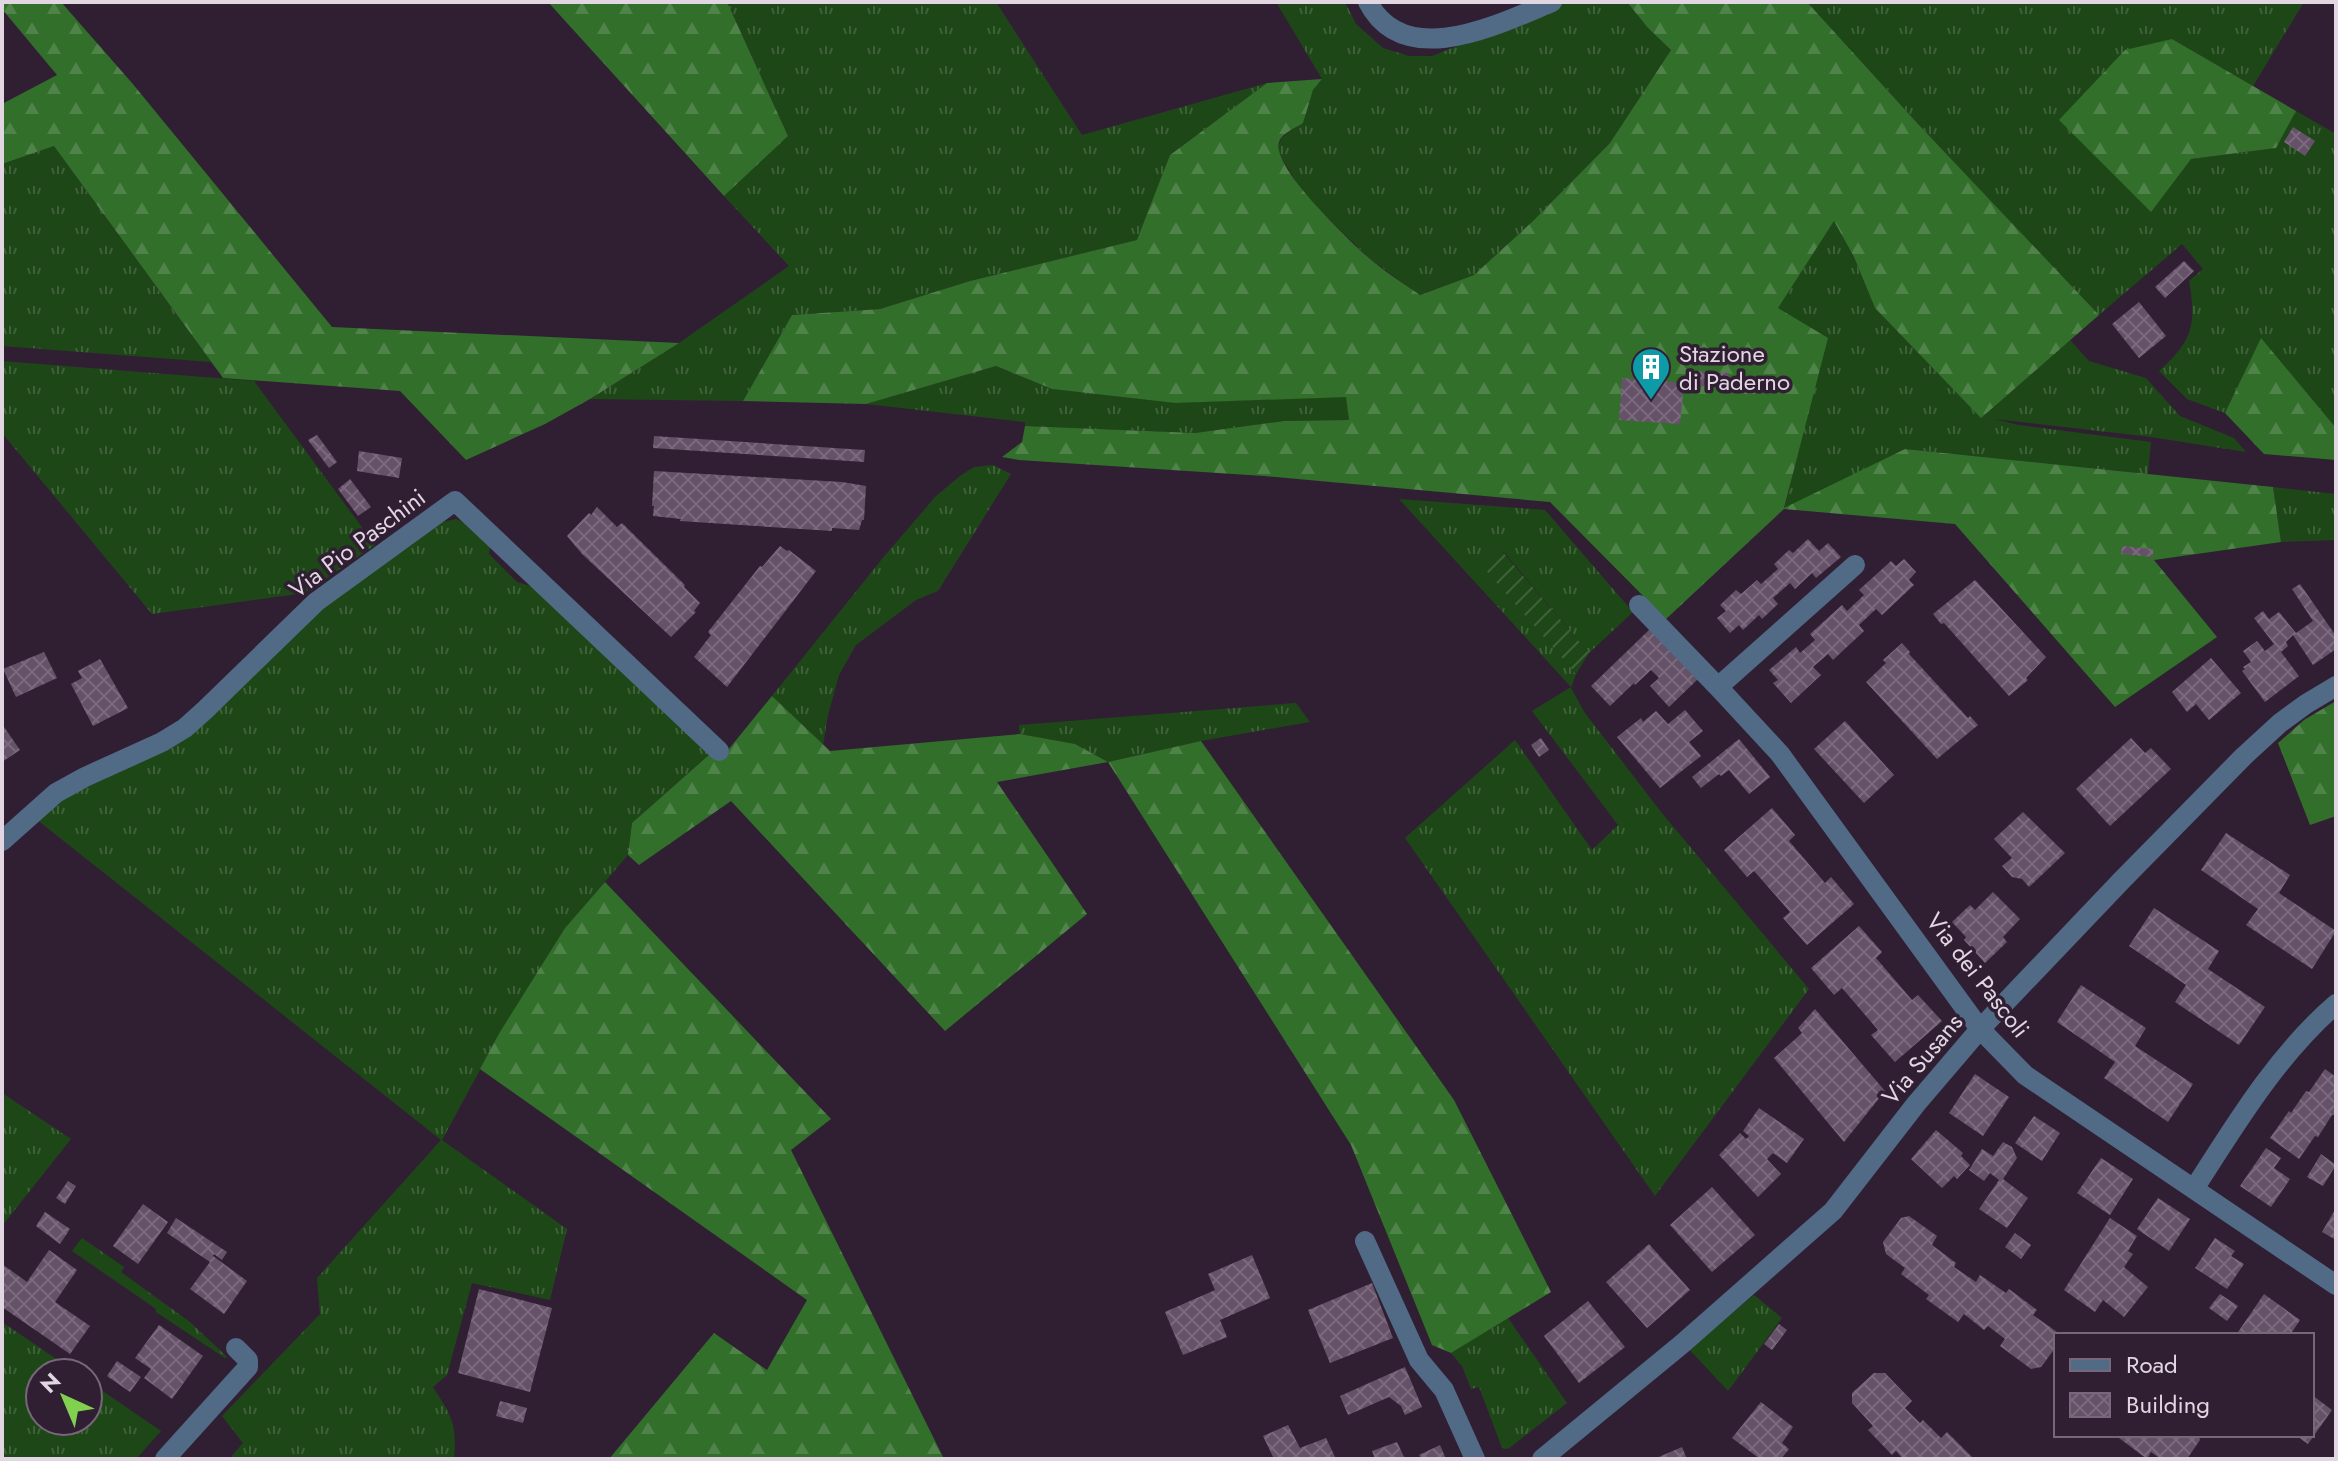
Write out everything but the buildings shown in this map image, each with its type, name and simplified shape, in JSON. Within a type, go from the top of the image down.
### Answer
[{"type":"street","points":[[1368,2],[1394,31],[1427,39],[1449,38],[1484,29],[1552,2]]},
{"type":"street","name":"Via Pio Paschini","points":[[2,841],[56,793],[185,728],[316,602],[455,501],[719,751]]},
{"type":"street","points":[[1718,687],[1855,565]]},
{"type":"street","name":"Via dei Pascoli","points":[[1639,605],[1780,754],[1980,1029],[2025,1075],[2336,1285]]},
{"type":"street","name":"Via Susans","points":[[1542,1459],[1682,1344],[1833,1211],[1916,1104],[1980,1029],[2122,880],[2280,723],[2336,686]]},
{"type":"street","points":[[2194,1189],[2248,1105],[2305,1033],[2336,1004]]},
{"type":"street","points":[[1365,1241],[1419,1360],[1444,1390],[1475,1459]]},
{"type":"street","points":[[165,1459],[248,1367],[248,1360],[236,1348]]},
{"type":"green space","points":[[2,2],[61,2],[132,83],[332,327],[679,343],[545,424],[466,460],[400,391],[223,378],[54,146],[2,164],[2,104],[57,75],[2,9]]},
{"type":"green space","points":[[548,2],[727,2],[788,136],[724,196]]},
{"type":"green space","points":[[727,2],[996,2],[1082,135],[1267,83],[1170,155],[1138,240],[970,281],[880,309],[792,315],[743,401],[590,399],[679,343],[789,266],[724,196],[788,136]]},
{"type":"green space","points":[[1276,2],[1345,2],[1356,24],[1383,48],[1409,56],[1432,56],[1490,33],[1553,2],[1627,2],[1671,50],[1610,143],[1533,221],[1474,275],[1419,295],[1369,258],[1306,197],[1279,154],[1282,139],[1303,123],[1313,90],[1322,79]]},
{"type":"green space","points":[[1627,2],[1807,2],[2099,315],[1981,418],[1875,308],[1854,257],[1834,221],[1778,308],[1828,338],[1784,508],[1905,449],[2273,487],[2281,542],[2154,560],[2217,637],[2115,707],[1955,524],[1784,509],[1666,619],[1550,502],[1264,476],[1002,457],[1022,442],[1025,426],[1195,433],[1284,421],[1349,420],[1346,397],[1175,403],[1052,389],[996,366],[866,404],[743,401],[792,315],[880,309],[970,281],[1137,240],[1170,155],[1267,83],[1322,79],[1313,90],[1303,123],[1286,133],[1279,142],[1280,153],[1299,185],[1359,249],[1420,295],[1474,275],[1610,143],[1671,50]]},
{"type":"green space","points":[[1807,2],[2304,2],[2253,86],[2172,39],[2191,159],[2276,148],[2296,111],[2336,134],[2336,428],[2261,339],[2225,413],[2187,399],[2159,371],[2179,351],[2189,332],[2192,310],[2189,281],[2203,269],[2182,244],[2099,315]]},
{"type":"green space","points":[[2172,39],[2296,111],[2276,148],[2191,159],[2151,212],[2059,120],[2125,50]]},
{"type":"green space","points":[[54,146],[211,362],[2,346],[2,164]]},
{"type":"green space","points":[[1834,221],[1854,257],[1875,308],[1981,417],[2070,340],[2089,361],[2146,378],[2180,416],[2234,438],[2246,452],[2151,437],[1994,419],[2151,442],[2148,474],[1905,449],[1784,509],[1801,441],[1777,309]]},
{"type":"green space","points":[[2261,338],[2336,428],[2336,460],[2264,454],[2225,413]]},
{"type":"green space","points":[[2,361],[254,381],[375,545],[305,593],[152,614],[2,433]]},
{"type":"green space","points":[[996,366],[1052,389],[1175,403],[1346,396],[1349,420],[1284,421],[1195,433],[1025,426],[1025,422],[866,404]]},
{"type":"green space","points":[[993,465],[1011,474],[938,591],[916,600],[856,645],[839,675],[823,745],[772,696],[936,496],[974,467]]},
{"type":"green space","points":[[2273,487],[2336,494],[2336,540],[2281,542]]},
{"type":"green space","points":[[1399,499],[1545,510],[1633,612],[1589,653],[1503,551],[1485,568],[1576,674],[1571,688],[1585,713],[1661,812],[1809,989],[1655,1196],[1405,838],[1515,740],[1592,850],[1618,825],[1532,711],[1571,687]]},
{"type":"green space","points":[[456,519],[468,524],[491,542],[489,554],[517,582],[536,588],[710,754],[632,823],[628,855],[565,928],[500,1033],[442,1140],[567,1229],[550,1300],[472,1283],[447,1375],[433,1387],[452,1421],[454,1459],[234,1459],[231,1457],[243,1443],[222,1416],[320,1314],[317,1278],[441,1140],[36,819],[61,798],[131,765],[322,608],[438,523]]},
{"type":"green space","points":[[1502,551],[1589,653],[1576,674],[1484,568]]},
{"type":"green space","points":[[772,696],[830,751],[1020,734],[1075,744],[1108,762],[997,782],[1087,914],[945,1031],[731,801],[639,865],[628,855],[632,823],[710,754],[724,755]]},
{"type":"green space","points":[[2336,701],[2336,816],[2310,825],[2278,743],[2304,720]]},
{"type":"green space","points":[[1296,703],[1310,722],[1201,741],[1108,762],[1075,744],[1020,734],[1019,725]]},
{"type":"green space","points":[[1201,741],[1454,1100],[1551,1292],[1451,1353],[1432,1345],[1351,1145],[1108,762]]},
{"type":"green space","points":[[605,882],[831,1119],[791,1150],[944,1459],[609,1459],[714,1333],[767,1370],[807,1300],[480,1069],[565,928]]},
{"type":"green space","points":[[2,1093],[71,1139],[2,1226]]},
{"type":"green space","points":[[82,1238],[124,1267],[121,1272],[190,1322],[227,1357],[156,1312],[156,1309],[72,1251]]},
{"type":"green space","points":[[1754,1295],[1782,1318],[1728,1391],[1689,1349]]},
{"type":"green space","points":[[1508,1318],[1567,1403],[1508,1449],[1502,1448],[1479,1387],[1471,1389],[1462,1366],[1451,1353]]},
{"type":"green space","points":[[2,1322],[53,1357],[24,1357],[24,1437],[104,1437],[104,1392],[161,1431],[136,1459],[2,1459]]},
{"type":"place","name":"Stazione di Paderno","points":[[1651,401]]}]
